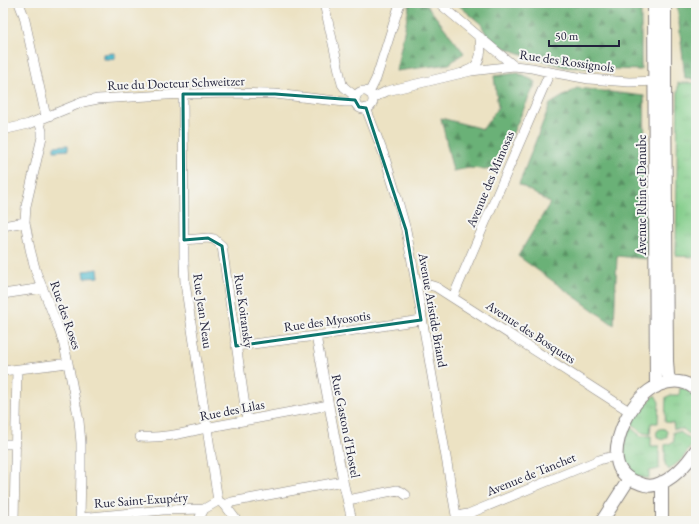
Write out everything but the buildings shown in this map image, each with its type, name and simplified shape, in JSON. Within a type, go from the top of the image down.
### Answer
[{"type":"street","name":"Rue des Roses","points":[[20,3],[24,16],[42,119],[42,137],[26,206],[25,222],[36,272],[61,335],[79,421],[81,442],[80,520]]},
{"type":"street","points":[[324,3],[342,84],[355,99],[359,107],[364,109],[371,106],[371,95],[400,3]]},
{"type":"street","points":[[440,3],[514,66]]},
{"type":"street","name":"Avenue Rhin et Danube","points":[[654,3],[660,81],[667,361],[670,381]]},
{"type":"street","name":"Avenue Rhin et Danube","points":[[656,387],[660,81],[666,3]]},
{"type":"street","points":[[464,73],[475,66],[480,56],[480,37]]},
{"type":"street","name":"Rue des Rossignols","points":[[371,95],[464,73],[514,66],[589,78],[629,82],[660,81]]},
{"type":"street","name":"Avenue des Mimosas","points":[[453,297],[550,72]]},
{"type":"street","points":[[355,99],[361,92],[367,92],[371,95]]},
{"type":"street","name":"Rue du Docteur Schweitzer","points":[[3,130],[29,124],[83,102],[98,99],[183,94],[233,93],[275,94],[344,102],[351,102],[355,99]]},
{"type":"street","name":"Rue Jean Neau","points":[[183,94],[185,283],[207,428],[222,503],[237,521]]},
{"type":"street","name":"Avenue Aristide Briand","points":[[366,108],[384,155],[406,230],[456,519]]},
{"type":"street","points":[[3,226],[25,222]]},
{"type":"street","name":"Rue Koiransky","points":[[184,240],[208,238],[214,239],[222,246],[247,420]]},
{"type":"street","name":"Avenue des Bosquets","points":[[416,283],[436,287],[453,297],[629,411]]},
{"type":"street","points":[[3,294],[43,288]]},
{"type":"street","name":"Rue des Myosotis","points":[[236,346],[316,336],[421,320]]},
{"type":"street","name":"Rue Gaston d'Hostel","points":[[316,336],[343,482],[352,521]]},
{"type":"street","points":[[3,372],[68,363]]},
{"type":"street","points":[[14,521],[17,370]]},
{"type":"street","points":[[695,386],[685,382],[670,381],[646,393],[629,411],[620,432],[616,456],[622,471],[629,479],[647,486],[655,485],[675,474],[695,452]]},
{"type":"street","name":"Rue des Lilas","points":[[140,436],[153,438],[174,435],[329,405]]},
{"type":"street","points":[[3,444],[16,444]]},
{"type":"street","name":"Avenue de Tanchet","points":[[456,519],[599,460],[616,456]]},
{"type":"street","points":[[602,521],[629,479]]},
{"type":"street","points":[[198,521],[204,509],[222,503],[343,482]]},
{"type":"street","points":[[662,482],[662,521]]},
{"type":"street","points":[[348,500],[397,490],[406,495]]},
{"type":"street","name":"Rue Saint-Exupéry","points":[[80,520],[163,510],[204,509]]},
{"type":"highlighted area","points":[[183,94],[275,94],[355,100],[359,107],[366,108],[406,230],[421,320],[236,346],[222,246],[208,238],[184,240]]},
{"type":"green space","points":[[410,3],[425,3],[464,53],[449,64],[396,71]]},
{"type":"green space","points":[[456,3],[641,3],[641,70],[565,67],[522,54],[490,42],[481,24]]},
{"type":"green space","points":[[677,3],[696,3],[696,79],[685,79]]},
{"type":"green space","points":[[518,73],[536,82],[496,170],[469,168],[453,171],[441,118],[483,129],[498,107],[494,76]]},
{"type":"green space","points":[[678,83],[696,83],[696,257],[676,256]]},
{"type":"green space","points":[[577,88],[644,96],[647,259],[617,256],[614,325],[518,256],[550,203],[519,184],[550,104]]},
{"type":"green space","points":[[680,388],[689,391],[696,398],[695,439],[683,429],[674,429],[673,423],[665,422],[666,397],[671,395],[679,395]]},
{"type":"green space","points":[[655,395],[659,402],[658,423],[651,423],[650,434],[643,433],[632,424],[640,410]]},
{"type":"green space","points":[[630,427],[641,436],[651,436],[651,446],[659,446],[659,469],[649,471],[649,478],[639,477],[632,473],[627,467],[624,452],[627,434]]},
{"type":"green space","points":[[662,428],[666,430],[668,434],[666,438],[662,440],[658,438],[656,434],[658,430]]},
{"type":"green space","points":[[673,432],[680,432],[694,442],[682,459],[669,470],[665,464],[665,445],[674,442]]},
{"type":"water","points":[[115,53],[115,59],[103,59],[103,54]]},
{"type":"water","points":[[68,145],[68,150],[54,151],[54,146]]},
{"type":"water","points":[[98,269],[99,277],[85,278],[84,271]]}]
